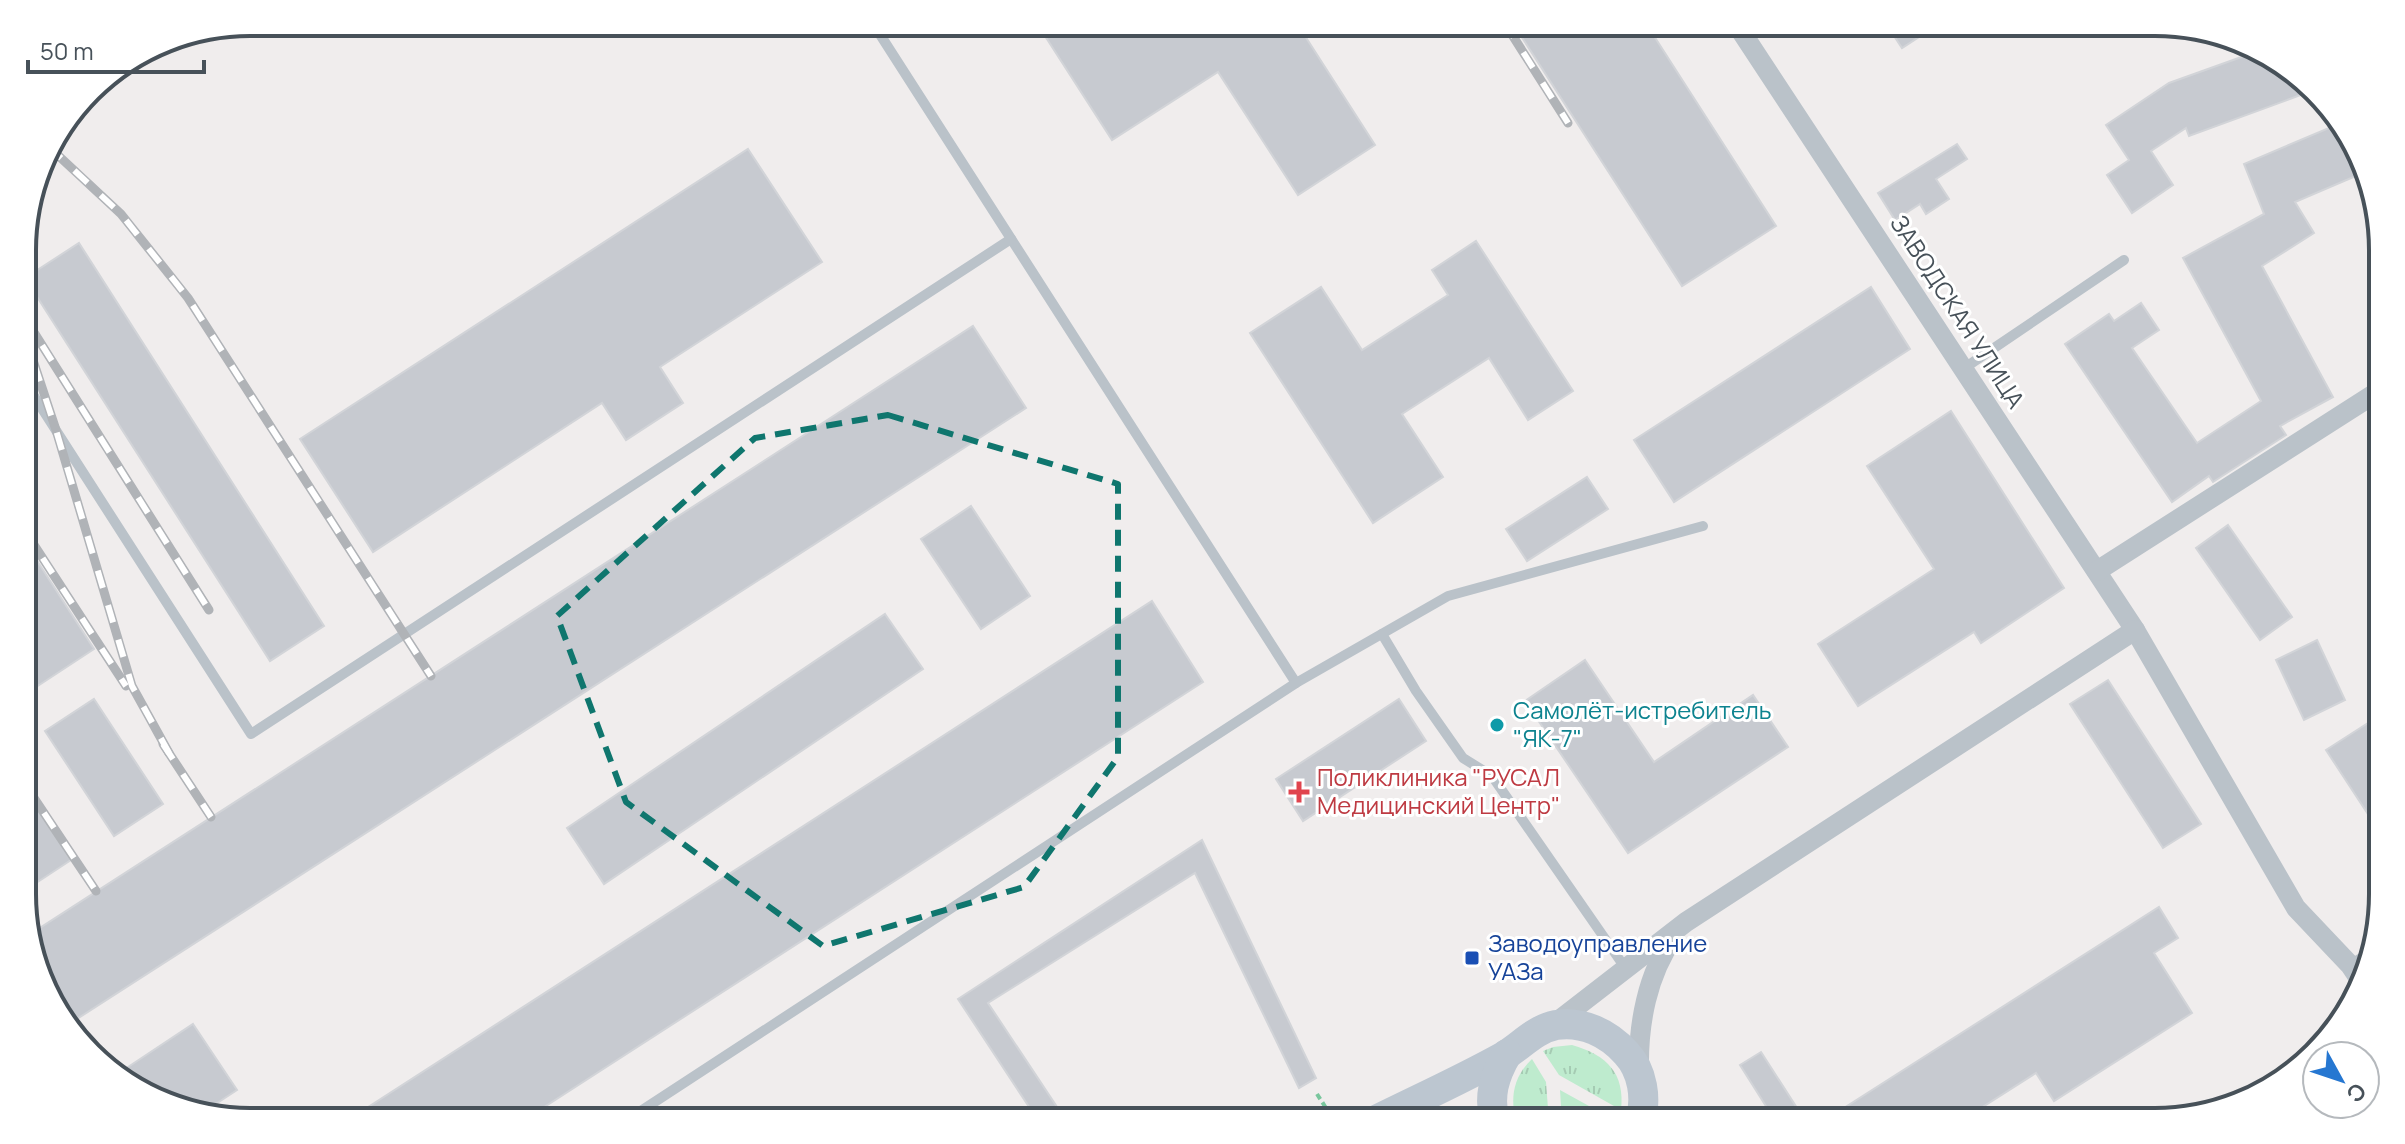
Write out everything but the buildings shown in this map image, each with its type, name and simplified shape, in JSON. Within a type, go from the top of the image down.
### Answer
[{"type":"main road","points":[[1400,1108],[1507,1054],[1529,1037],[1553,1025],[1576,1024],[1597,1030],[1616,1041],[1631,1058],[1639,1075],[1642,1108]]},
{"type":"main road","points":[[1492,1108],[1497,1072],[1507,1054]]},
{"type":"street","name":"ЗАВОДСКАЯ УЛИЦА","points":[[1744,36],[2135,630],[2296,908],[2354,972]]},
{"type":"street","points":[[2097,571],[2369,397]]},
{"type":"street","points":[[1553,1025],[1684,924],[2135,630]]},
{"type":"street","points":[[1639,1075],[1638,1040],[1649,994],[1668,945],[1684,924]]},
{"type":"lane","points":[[881,36],[1296,683]]},
{"type":"lane","points":[[36,399],[251,734],[1011,239]]},
{"type":"lane","points":[[1963,369],[2124,260]]},
{"type":"lane","points":[[645,1108],[1296,683],[1448,596],[1703,526]]},
{"type":"lane","points":[[1382,634],[1416,691],[1463,758],[1492,776],[1626,969]]},
{"type":"lane","points":[[2350,965],[2358,960]]},
{"type":"path","points":[[1317,1094],[1326,1108]]},
{"type":"highlighted area","points":[[888,415],[1118,484],[1118,757],[1024,887],[823,946],[626,802],[557,616],[755,438]]},
{"type":"green space","points":[[1572,1045],[1604,1060],[1620,1086],[1621,1108],[1559,1075],[1543,1051]]},
{"type":"green space","points":[[1532,1059],[1546,1082],[1548,1108],[1514,1108],[1517,1080]]},
{"type":"green space","points":[[1560,1090],[1593,1108],[1561,1108]]},
{"type":"railway","points":[[1513,36],[1568,123]]},
{"type":"railway","points":[[58,156],[121,214],[188,298],[431,676]]},
{"type":"railway","points":[[36,336],[209,610]]},
{"type":"railway","points":[[36,369],[132,686],[169,753]]},
{"type":"railway","points":[[36,548],[126,686]]},
{"type":"railway","points":[[163,744],[211,817]]},
{"type":"railway","points":[[36,801],[96,891]]},
{"type":"place","name":"Самолёт-истребитель \"ЯК-7\"","points":[[1497,725]]},
{"type":"place","name":"Поликлиника \"РУСАЛ Медицинский Центр\"","points":[[1299,792]]},
{"type":"place","name":"Заводоуправление УАЗа","points":[[1472,958]]}]
